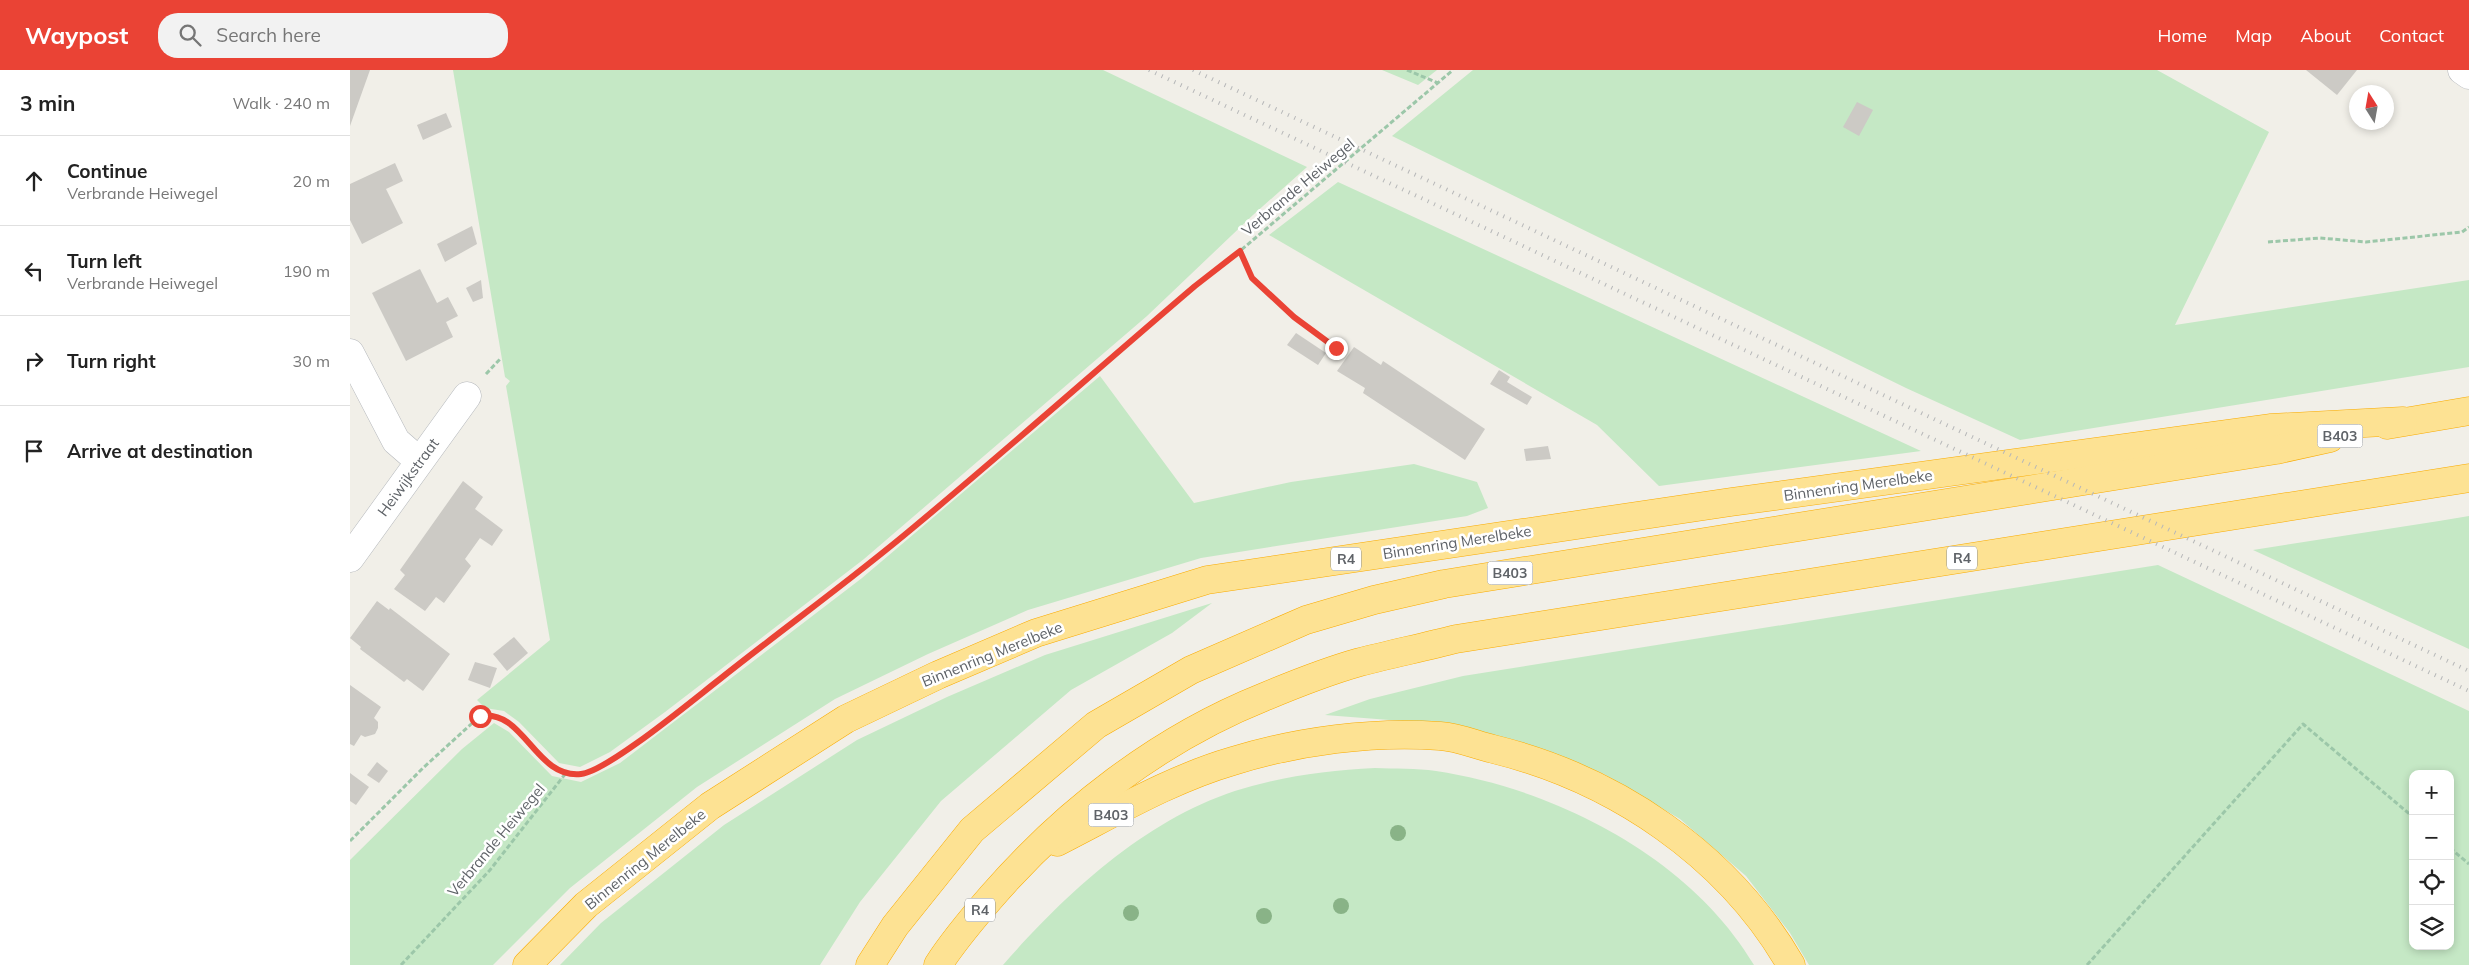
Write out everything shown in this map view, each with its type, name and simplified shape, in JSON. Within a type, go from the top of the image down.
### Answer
[{"type":"highway","name":"R4","points":[[2403,421],[2469,411]]},
{"type":"highway","name":"Binnenring Merelbeke","points":[[526,965],[586,906],[710,806],[846,719],[938,675],[1036,633],[1207,580],[1702,506],[2270,428],[2403,421]]},
{"type":"highway","name":"B403","points":[[870,965],[895,926],[972,830],[1096,725],[1191,670],[1306,620],[1374,600],[1444,584],[2276,450],[2403,421]]},
{"type":"highway","name":"R4","points":[[938,965],[954,940],[1026,857],[1065,820],[1110,786],[1189,733],[1263,697],[1359,663],[1456,640],[2469,478]]},
{"type":"highway","name":"B403","points":[[1026,857],[1197,772],[1235,760],[1300,745],[1324,742],[1385,735],[1442,736],[1518,755],[1599,786],[1671,831],[1735,888],[1780,946],[1791,965]]},
{"type":"street","points":[[2462,70],[2469,75]]},
{"type":"street","points":[[350,353],[396,441],[420,461]]},
{"type":"street","name":"Heiwijkstraat","points":[[350,558],[467,396]]},
{"type":"path","points":[[1407,70],[1438,83]]},
{"type":"path","name":"Verbrande Heiwegel","points":[[350,841],[422,768],[480,716],[490,714],[505,719],[556,770],[580,774],[598,768],[683,708],[913,528],[1195,286],[1240,251],[1453,70]]},
{"type":"path","points":[[2268,242],[2320,238],[2366,242],[2462,232],[2469,227]]},
{"type":"path","points":[[1240,251],[1252,278],[1294,317],[1336,348]]},
{"type":"path","points":[[2087,965],[2303,724],[2411,815]]},
{"type":"path","name":"Verbrande Heiwegel","points":[[401,965],[490,870],[566,773]]},
{"type":"path","points":[[2454,851],[2469,864]]},
{"type":"green space","points":[[453,70],[1103,70],[1307,167],[1253,215],[1147,316],[864,559],[665,712],[610,752],[580,767],[559,763],[519,722],[504,711],[485,708],[477,700],[550,640],[506,386],[510,381],[505,377]]},
{"type":"green space","points":[[1382,70],[1437,70],[1418,85]]},
{"type":"green space","points":[[1473,70],[2157,70],[2269,132],[2175,325],[2469,280],[2469,367],[2020,440],[1906,388],[1392,136]]},
{"type":"green space","points":[[1338,182],[1921,451],[1659,486],[1597,425],[1269,235]]},
{"type":"green space","points":[[1100,376],[1194,503],[1291,482],[1414,464],[1477,482],[1488,508],[1467,516],[1201,558],[1028,610],[928,654],[835,699],[697,787],[570,888],[493,965],[350,965],[350,860],[462,749],[494,723],[509,732],[552,776],[581,782],[620,763],[862,578]]},
{"type":"green space","points":[[2469,516],[2469,649],[2253,550],[2439,521]]},
{"type":"green space","points":[[2158,565],[2469,711],[2469,965],[1809,965],[1790,933],[1746,876],[1680,819],[1604,774],[1515,740],[1441,724],[1325,715],[1370,699],[1463,676]]},
{"type":"green space","points":[[1212,603],[1172,633],[1071,690],[941,801],[860,902],[820,965],[560,965],[601,923],[724,825],[857,740],[947,697],[1045,655]]},
{"type":"green space","points":[[1375,768],[1428,770],[1482,780],[1527,794],[1573,812],[1616,835],[1657,861],[1695,892],[1727,927],[1754,965],[1003,965],[1056,909],[1085,882],[1147,834],[1181,814],[1216,798],[1267,782],[1313,774]]},
{"type":"building","points":[[350,70],[370,70],[350,126]]},
{"type":"building","points":[[2306,70],[2357,70],[2337,95]]},
{"type":"building","points":[[1857,102],[1873,110],[1859,136],[1843,127]]},
{"type":"building","points":[[446,113],[452,127],[423,140],[417,125]]},
{"type":"building","points":[[395,163],[403,181],[386,189],[403,223],[362,244],[350,220],[350,184]]},
{"type":"building","points":[[472,226],[477,244],[445,262],[437,244]]},
{"type":"building","points":[[420,269],[437,303],[448,297],[458,316],[446,322],[453,337],[406,361],[372,293]]},
{"type":"building","points":[[481,280],[483,298],[473,302],[466,288]]},
{"type":"building","points":[[1296,333],[1326,353],[1318,365],[1287,345]]},
{"type":"building","points":[[1354,347],[1381,365],[1383,361],[1485,429],[1465,460],[1363,393],[1365,388],[1337,371]]},
{"type":"building","points":[[1499,370],[1510,377],[1507,382],[1532,397],[1527,405],[1490,384]]},
{"type":"building","points":[[1548,446],[1551,459],[1526,461],[1524,449]]},
{"type":"building","points":[[463,481],[483,497],[475,509],[503,530],[492,546],[480,538],[465,559],[471,566],[444,603],[436,597],[425,611],[394,589],[405,575],[400,570]]},
{"type":"building","points":[[377,601],[389,610],[390,608],[450,654],[423,691],[407,679],[404,682],[360,649],[361,647],[350,638]]},
{"type":"building","points":[[514,637],[528,653],[507,671],[493,654]]},
{"type":"building","points":[[475,662],[497,668],[490,688],[468,680]]},
{"type":"building","points":[[350,685],[381,707],[374,718],[378,722],[375,734],[365,737],[361,735],[354,746],[350,744]]},
{"type":"building","points":[[377,762],[388,771],[379,783],[367,775]]},
{"type":"building","points":[[350,773],[369,787],[356,805],[350,801]]},
{"type":"railway","points":[[1149,70],[2469,691]]},
{"type":"railway","points":[[1193,70],[2469,671]]},
{"type":"route","points":[[480,716],[490,714],[505,719],[556,770],[580,774],[598,768],[675,714],[913,528],[1195,286],[1240,251],[1252,278],[1294,317],[1336,348]]}]
